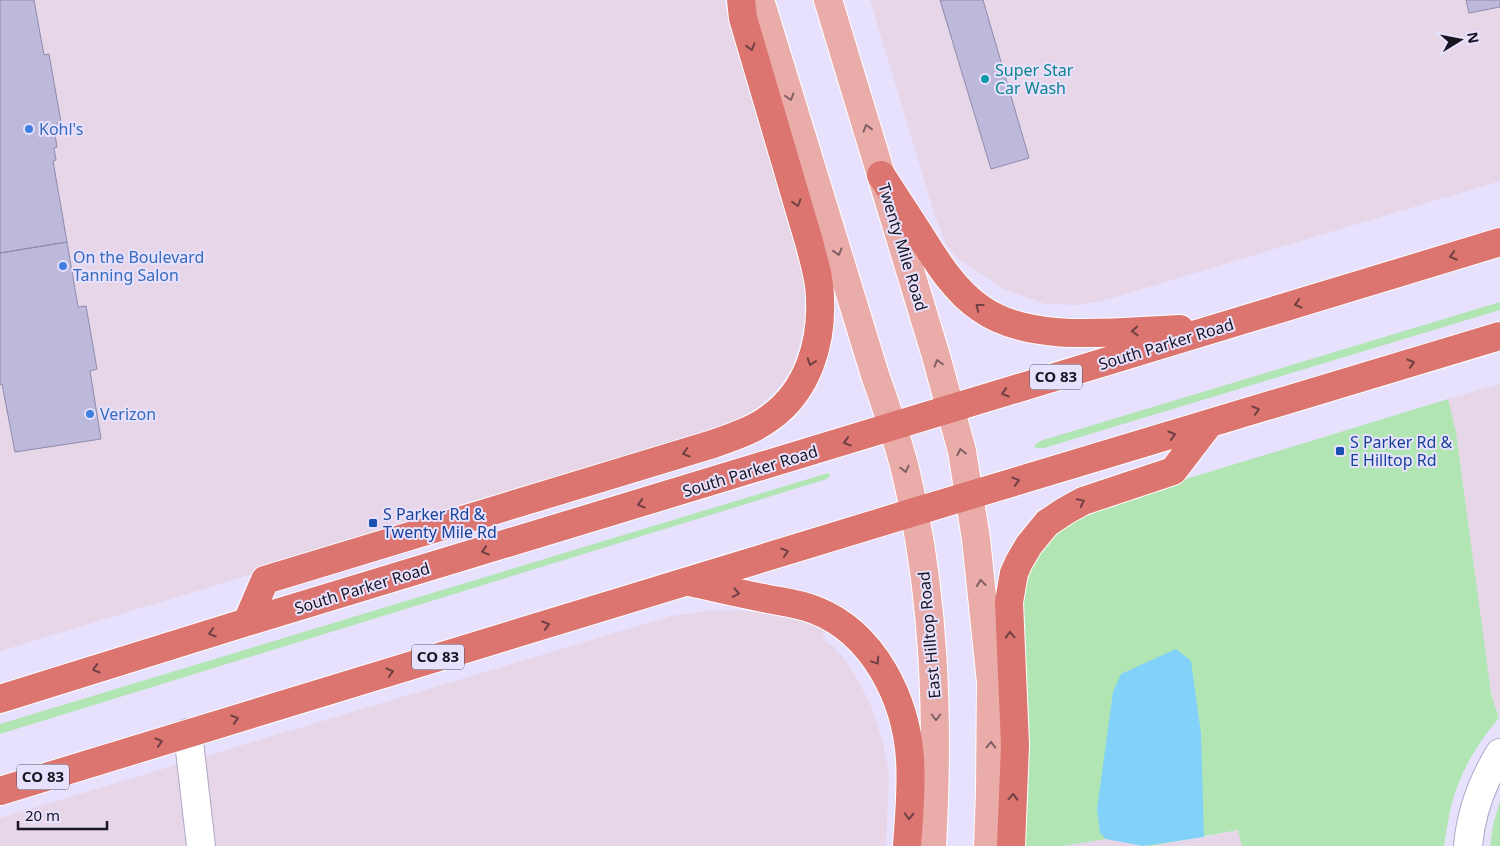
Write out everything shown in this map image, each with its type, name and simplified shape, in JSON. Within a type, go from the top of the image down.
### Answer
[{"type":"highway","points":[[247,622],[266,580],[713,444],[752,430],[771,418],[792,398],[805,376],[815,350],[820,319],[817,271],[743,18],[741,0]]},
{"type":"highway","points":[[881,175],[941,268],[979,308],[1007,323],[1040,331],[1083,333],[1219,328]]},
{"type":"highway","name":"South Parker Road","points":[[0,699],[247,622],[1500,242]]},
{"type":"highway","name":"CO 83","points":[[0,791],[969,495],[1500,336]]},
{"type":"highway","points":[[1011,846],[1015,745],[1009,602],[1014,574],[1019,562],[1029,544],[1047,524],[1083,500],[1173,471],[1209,424]]},
{"type":"highway","points":[[688,582],[730,592],[794,603],[814,610],[832,617],[864,644],[880,665],[890,684],[905,727],[910,759],[911,784],[907,846]]},
{"type":"main road","points":[[760,0],[875,375],[893,427]]},
{"type":"main road","name":"Twenty Mile Road","points":[[828,0],[951,410],[962,451],[969,495]]},
{"type":"main road","name":"East Hilltop Road","points":[[893,427],[905,469],[914,512],[928,608],[934,677],[936,737],[932,846]]},
{"type":"main road","points":[[969,495],[980,569],[991,682],[988,846]]},
{"type":"street","points":[[188,733],[201,846]]},
{"type":"street","points":[[1468,846],[1472,816],[1484,779],[1500,753]]},
{"type":"shaded area","points":[[0,0],[724,0],[798,246],[804,278],[805,323],[793,366],[780,386],[753,412],[740,421],[322,553],[0,651]]},
{"type":"shaded area","points":[[870,0],[1500,0],[1500,181],[1112,298],[1081,305],[1045,304],[1006,290],[957,258],[946,244],[935,216]]},
{"type":"shaded area","points":[[1500,384],[1500,718],[1491,693],[1456,432],[1448,399]]},
{"type":"shaded area","points":[[716,610],[773,612],[827,629],[822,638],[847,662],[860,684],[872,708],[883,743],[889,775],[886,846],[0,846],[0,818],[671,616]]},
{"type":"shaded area","points":[[1239,830],[1242,846],[1151,846],[1204,837]]},
{"type":"shaded area","points":[[1106,839],[1143,846],[1061,846]]},
{"type":"green space","points":[[1500,302],[1500,310],[1044,448],[1036,448],[1034,446],[1040,441]]},
{"type":"green space","points":[[1448,399],[1456,432],[1491,693],[1499,718],[1485,735],[1462,775],[1452,802],[1444,846],[1242,846],[1238,830],[1151,846],[1106,839],[1061,846],[1017,846],[1020,620],[1029,565],[1058,530],[1083,516],[1121,499]]},
{"type":"green space","points":[[828,473],[830,475],[827,479],[0,734],[0,724]]},
{"type":"green space","points":[[1500,800],[1500,846],[1490,846],[1493,825]]},
{"type":"water","points":[[1176,649],[1191,661],[1201,734],[1204,837],[1143,846],[1106,839],[1100,833],[1097,809],[1113,692],[1121,674]]},
{"type":"building","name":"Kohl's","points":[[0,0],[34,0],[44,55],[49,54],[61,122],[57,123],[58,135],[55,135],[57,147],[54,148],[56,160],[53,161],[67,242],[0,253]]},
{"type":"building","name":"Super Star Car Wash","points":[[940,0],[983,0],[1029,158],[991,169]]},
{"type":"building","points":[[1466,0],[1500,0],[1500,7],[1469,13]]},
{"type":"building","points":[[67,242],[78,307],[86,306],[97,369],[90,371],[101,439],[15,452],[2,384],[0,385],[0,253]]},
{"type":"place","name":"Super Star Car Wash","points":[[985,79]]},
{"type":"place","name":"Kohl's","points":[[29,129]]},
{"type":"place","name":"On the Boulevard Tanning Salon","points":[[63,266]]},
{"type":"place","name":"Verizon","points":[[90,414]]},
{"type":"place","name":"S Parker Rd & E Hilltop Rd","points":[[1340,451]]},
{"type":"place","name":"S Parker Rd & Twenty Mile Rd","points":[[373,523]]}]
